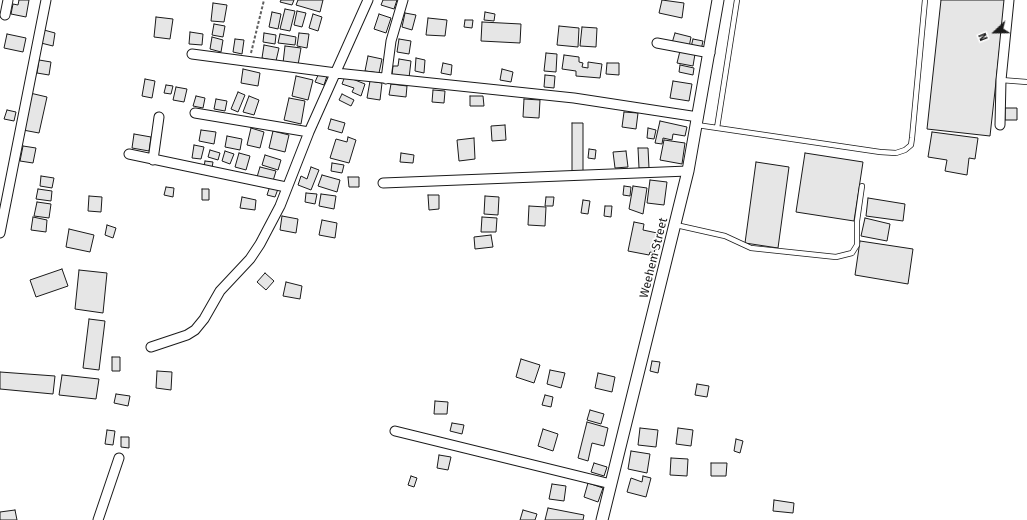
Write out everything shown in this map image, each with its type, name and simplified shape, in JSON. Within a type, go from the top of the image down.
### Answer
[{"type":"street","points":[[4,15],[8,0]]},
{"type":"street","points":[[0,233],[46,0]]},
{"type":"street","points":[[151,347],[187,335],[204,319],[220,291],[250,259],[260,244],[280,206],[286,187],[368,0]]},
{"type":"street","points":[[386,79],[392,34],[403,0]]},
{"type":"street","name":"Weehem Street","points":[[602,520],[676,225],[698,121],[718,0]]},
{"type":"street","points":[[1000,125],[1000,80],[1009,0]]},
{"type":"street","points":[[657,44],[710,53]]},
{"type":"street","points":[[192,54],[336,74],[574,98],[698,121]]},
{"type":"street","points":[[195,113],[310,132]]},
{"type":"street","points":[[153,160],[159,117]]},
{"type":"street","points":[[129,154],[286,187]]},
{"type":"street","points":[[383,183],[688,171]]},
{"type":"street","points":[[395,431],[611,484]]},
{"type":"street","points":[[98,520],[119,458]]},
{"type":"lane","points":[[717,128],[737,0]]},
{"type":"lane","points":[[698,121],[717,128],[880,152],[896,153],[905,150],[911,145],[912,138],[925,0]]},
{"type":"lane","points":[[1000,80],[1027,82]]},
{"type":"lane","points":[[676,225],[725,236],[751,248],[836,258],[852,253],[857,245],[857,221],[862,186]]},
{"type":"path","points":[[249,62],[264,0]]},
{"type":"building","points":[[19,0],[29,0],[26,17],[11,14],[13,4],[18,5]]},
{"type":"building","points":[[281,0],[294,0],[292,5],[280,2]]},
{"type":"building","points":[[298,0],[323,0],[320,12],[296,5]]},
{"type":"building","points":[[383,0],[397,0],[394,9],[381,5]]},
{"type":"building","points":[[662,0],[684,3],[682,18],[659,13]]},
{"type":"building","points":[[941,0],[1005,0],[990,136],[927,129]]},
{"type":"building","points":[[213,3],[227,5],[224,22],[211,21]]},
{"type":"building","points":[[285,9],[295,11],[290,31],[280,29]]},
{"type":"building","points":[[297,11],[306,13],[302,27],[294,25]]},
{"type":"building","points":[[272,12],[281,14],[278,29],[269,27]]},
{"type":"building","points":[[485,12],[495,14],[494,21],[484,20]]},
{"type":"building","points":[[405,13],[416,15],[412,30],[402,27]]},
{"type":"building","points":[[313,14],[322,17],[318,31],[309,28]]},
{"type":"building","points":[[379,14],[391,18],[386,33],[374,29]]},
{"type":"building","points":[[156,17],[173,19],[170,39],[154,37]]},
{"type":"building","points":[[428,18],[447,20],[445,36],[426,35]]},
{"type":"building","points":[[465,20],[473,20],[472,28],[464,27]]},
{"type":"building","points":[[482,22],[521,24],[520,43],[481,41]]},
{"type":"building","points":[[214,24],[225,26],[223,37],[212,35]]},
{"type":"building","points":[[559,26],[579,28],[578,47],[557,45]]},
{"type":"building","points":[[582,27],[597,28],[596,47],[580,46]]},
{"type":"building","points":[[44,30],[55,33],[53,46],[41,43]]},
{"type":"building","points":[[190,32],[203,34],[202,45],[189,44]]},
{"type":"building","points":[[264,33],[276,35],[275,44],[263,42]]},
{"type":"building","points":[[299,33],[309,34],[307,48],[297,46]]},
{"type":"building","points":[[675,33],[691,37],[689,47],[672,43]]},
{"type":"building","points":[[7,34],[26,38],[23,52],[4,48]]},
{"type":"building","points":[[280,34],[296,37],[295,45],[278,43]]},
{"type":"building","points":[[212,37],[223,40],[221,52],[210,49]]},
{"type":"building","points":[[235,39],[244,40],[242,54],[233,52]]},
{"type":"building","points":[[399,39],[411,41],[409,54],[397,52]]},
{"type":"building","points":[[693,39],[703,41],[701,50],[691,47]]},
{"type":"building","points":[[264,45],[279,48],[276,61],[262,58]]},
{"type":"building","points":[[285,46],[301,48],[298,65],[283,63]]},
{"type":"building","points":[[680,51],[695,54],[693,66],[677,63]]},
{"type":"building","points":[[546,53],[557,54],[556,72],[544,71]]},
{"type":"building","points":[[564,55],[579,57],[579,62],[583,63],[582,67],[588,68],[588,62],[602,64],[600,78],[576,76],[576,71],[562,69]]},
{"type":"building","points":[[368,56],[382,59],[379,73],[365,71]]},
{"type":"building","points":[[416,58],[425,60],[424,73],[415,71]]},
{"type":"building","points":[[399,59],[411,61],[409,78],[392,75],[393,66],[398,66]]},
{"type":"building","points":[[39,60],[51,62],[49,75],[37,73]]},
{"type":"building","points":[[443,63],[452,65],[451,75],[441,73]]},
{"type":"building","points":[[607,63],[619,63],[619,75],[606,74]]},
{"type":"building","points":[[680,65],[694,68],[693,75],[679,72]]},
{"type":"building","points":[[243,69],[260,73],[258,86],[241,83]]},
{"type":"building","points":[[502,69],[513,72],[511,82],[500,80]]},
{"type":"building","points":[[319,73],[327,76],[324,85],[315,82]]},
{"type":"building","points":[[545,75],[555,76],[554,88],[544,87]]},
{"type":"building","points":[[296,76],[313,80],[308,100],[292,96]]},
{"type":"building","points":[[345,76],[365,84],[361,96],[352,92],[354,88],[342,84]]},
{"type":"building","points":[[145,79],[155,81],[152,98],[142,96]]},
{"type":"building","points":[[370,81],[382,83],[380,100],[367,98]]},
{"type":"building","points":[[673,81],[692,84],[689,101],[670,98]]},
{"type":"building","points":[[391,84],[407,86],[406,97],[389,95]]},
{"type":"building","points":[[166,85],[173,86],[171,94],[164,93]]},
{"type":"building","points":[[176,87],[187,89],[184,102],[173,100]]},
{"type":"building","points":[[433,90],[445,91],[444,103],[432,102]]},
{"type":"building","points":[[238,92],[245,95],[238,112],[231,109]]},
{"type":"building","points":[[30,93],[47,97],[39,133],[23,130]]},
{"type":"building","points":[[342,94],[354,100],[351,106],[339,100]]},
{"type":"building","points":[[196,96],[205,98],[203,108],[193,106]]},
{"type":"building","points":[[249,96],[259,100],[254,115],[243,112]]},
{"type":"building","points":[[470,96],[483,96],[484,106],[470,106]]},
{"type":"building","points":[[289,98],[305,101],[301,124],[284,120]]},
{"type":"building","points":[[216,99],[227,101],[225,111],[214,109]]},
{"type":"building","points":[[524,99],[540,100],[539,118],[523,117]]},
{"type":"building","points":[[1005,108],[1017,108],[1017,120],[1005,120]]},
{"type":"building","points":[[7,110],[16,112],[14,121],[4,119]]},
{"type":"building","points":[[624,112],[638,113],[636,129],[622,127]]},
{"type":"building","points":[[331,119],[345,123],[342,133],[328,129]]},
{"type":"building","points":[[660,121],[687,127],[685,136],[673,134],[672,140],[663,138],[662,144],[655,143]]},
{"type":"building","points":[[572,123],[583,123],[583,171],[572,171]]},
{"type":"building","points":[[505,125],[506,140],[492,141],[491,126]]},
{"type":"building","points":[[251,128],[264,132],[260,148],[247,145]]},
{"type":"building","points":[[648,128],[656,130],[654,139],[647,138]]},
{"type":"building","points":[[201,130],[216,132],[214,144],[199,141]]},
{"type":"building","points":[[273,131],[289,135],[285,152],[269,148]]},
{"type":"building","points":[[932,132],[978,138],[975,159],[969,158],[967,175],[945,171],[947,160],[928,157]]},
{"type":"building","points":[[134,134],[151,137],[149,151],[132,148]]},
{"type":"building","points":[[227,136],[242,139],[240,150],[225,147]]},
{"type":"building","points":[[348,137],[356,140],[349,163],[330,158],[336,139],[347,142]]},
{"type":"building","points":[[474,138],[475,159],[459,161],[457,140]]},
{"type":"building","points":[[664,140],[685,143],[682,164],[660,160]]},
{"type":"building","points":[[194,145],[204,147],[201,159],[192,158]]},
{"type":"building","points":[[23,146],[36,148],[33,163],[20,161]]},
{"type":"building","points":[[638,148],[648,148],[649,168],[639,168]]},
{"type":"building","points":[[589,149],[596,150],[595,159],[588,158]]},
{"type":"building","points":[[210,150],[220,153],[218,160],[208,157]]},
{"type":"building","points":[[225,151],[234,154],[230,164],[222,161]]},
{"type":"building","points":[[626,151],[628,167],[615,168],[613,152]]},
{"type":"building","points":[[239,153],[250,156],[246,170],[235,167]]},
{"type":"building","points":[[401,153],[414,155],[413,163],[400,162]]},
{"type":"building","points":[[805,153],[863,162],[854,221],[796,212]]},
{"type":"building","points":[[265,155],[281,160],[278,170],[262,165]]},
{"type":"building","points":[[205,161],[213,162],[212,168],[204,167]]},
{"type":"building","points":[[756,162],[789,167],[778,248],[745,243]]},
{"type":"building","points":[[332,163],[344,165],[342,173],[331,171]]},
{"type":"building","points":[[260,167],[276,171],[273,181],[257,177]]},
{"type":"building","points":[[311,167],[319,170],[311,190],[298,185],[301,176],[307,179]]},
{"type":"building","points":[[322,175],[340,180],[337,192],[318,186]]},
{"type":"building","points":[[41,176],[54,178],[52,188],[40,186]]},
{"type":"building","points":[[348,177],[359,177],[359,187],[349,187]]},
{"type":"building","points":[[650,180],[667,182],[664,205],[647,203]]},
{"type":"building","points":[[270,186],[278,189],[275,197],[267,195]]},
{"type":"building","points":[[624,186],[631,187],[630,196],[623,195]]},
{"type":"building","points":[[633,186],[647,188],[643,214],[629,209]]},
{"type":"building","points":[[166,187],[174,188],[173,197],[164,195]]},
{"type":"building","points":[[38,189],[52,191],[51,201],[36,199]]},
{"type":"building","points":[[202,189],[209,189],[209,200],[202,200]]},
{"type":"building","points":[[306,193],[317,194],[315,204],[305,202]]},
{"type":"building","points":[[321,194],[336,196],[334,209],[319,206]]},
{"type":"building","points":[[428,195],[439,195],[439,209],[429,210]]},
{"type":"building","points":[[89,196],[102,197],[101,212],[88,211]]},
{"type":"building","points":[[485,196],[499,197],[498,215],[484,214]]},
{"type":"building","points":[[242,197],[256,200],[255,210],[240,208]]},
{"type":"building","points":[[546,197],[554,197],[553,206],[545,206]]},
{"type":"building","points":[[868,198],[905,204],[903,221],[866,216]]},
{"type":"building","points":[[583,200],[590,201],[588,214],[581,213]]},
{"type":"building","points":[[37,202],[51,204],[49,218],[34,216]]},
{"type":"building","points":[[529,206],[546,207],[545,226],[528,225]]},
{"type":"building","points":[[605,206],[612,206],[611,217],[604,216]]},
{"type":"building","points":[[282,216],[298,219],[296,233],[280,230]]},
{"type":"building","points":[[33,217],[47,220],[46,232],[31,230]]},
{"type":"building","points":[[482,217],[497,218],[496,232],[481,232]]},
{"type":"building","points":[[865,218],[890,224],[887,241],[861,236]]},
{"type":"building","points":[[322,220],[337,223],[335,238],[319,235]]},
{"type":"building","points":[[634,222],[644,224],[643,230],[662,234],[659,249],[655,249],[654,253],[650,252],[649,255],[628,251]]},
{"type":"building","points":[[107,225],[116,228],[113,238],[105,235]]},
{"type":"building","points":[[69,229],[94,235],[90,252],[66,247]]},
{"type":"building","points":[[491,235],[493,247],[475,249],[474,237]]},
{"type":"building","points":[[860,241],[913,249],[908,284],[855,275]]},
{"type":"building","points":[[62,269],[68,286],[36,297],[30,280]]},
{"type":"building","points":[[79,270],[107,273],[103,313],[75,309]]},
{"type":"building","points":[[265,273],[274,281],[266,290],[257,282]]},
{"type":"building","points":[[286,282],[302,286],[300,299],[283,296]]},
{"type":"building","points":[[89,319],[105,321],[99,370],[83,368]]},
{"type":"building","points":[[112,357],[120,357],[120,371],[112,371]]},
{"type":"building","points":[[521,359],[540,365],[534,383],[516,377]]},
{"type":"building","points":[[652,361],[660,362],[658,373],[650,371]]},
{"type":"building","points":[[550,370],[565,373],[561,388],[547,384]]},
{"type":"building","points":[[157,371],[172,372],[171,390],[156,388]]},
{"type":"building","points":[[0,372],[55,376],[53,394],[0,389]]},
{"type":"building","points":[[598,373],[615,377],[612,392],[595,388]]},
{"type":"building","points":[[62,375],[99,379],[96,399],[59,395]]},
{"type":"building","points":[[697,384],[709,386],[707,397],[695,395]]},
{"type":"building","points":[[116,394],[130,396],[128,406],[114,403]]},
{"type":"building","points":[[545,395],[553,397],[551,407],[542,405]]},
{"type":"building","points":[[435,401],[448,402],[447,414],[434,414]]},
{"type":"building","points":[[590,410],[604,414],[601,424],[587,420]]},
{"type":"building","points":[[587,422],[608,428],[604,446],[592,443],[588,461],[578,458]]},
{"type":"building","points":[[452,423],[464,425],[462,434],[450,431]]},
{"type":"building","points":[[640,428],[658,430],[656,447],[638,445]]},
{"type":"building","points":[[678,428],[693,430],[691,446],[676,444]]},
{"type":"building","points":[[543,429],[558,434],[553,451],[538,446]]},
{"type":"building","points":[[107,430],[115,431],[113,445],[105,444]]},
{"type":"building","points":[[121,437],[129,437],[129,448],[121,447]]},
{"type":"building","points":[[736,439],[743,441],[740,453],[734,451]]},
{"type":"building","points":[[631,451],[650,454],[647,473],[628,469]]},
{"type":"building","points":[[439,455],[451,457],[448,470],[437,468]]},
{"type":"building","points":[[671,458],[688,459],[687,476],[670,475]]},
{"type":"building","points":[[594,463],[607,467],[604,476],[591,472]]},
{"type":"building","points":[[711,463],[727,463],[726,476],[711,476]]},
{"type":"building","points":[[411,476],[417,478],[414,487],[408,485]]},
{"type":"building","points":[[643,476],[651,478],[646,497],[627,492],[631,478],[642,482]]},
{"type":"building","points":[[588,483],[603,488],[598,502],[584,497]]},
{"type":"building","points":[[552,484],[566,486],[564,501],[549,499]]},
{"type":"building","points":[[774,500],[794,503],[793,513],[773,511]]},
{"type":"building","points":[[548,508],[584,515],[583,520],[545,520]]},
{"type":"building","points":[[15,510],[17,520],[0,520],[0,512]]},
{"type":"building","points":[[523,510],[537,514],[535,520],[520,520]]}]
